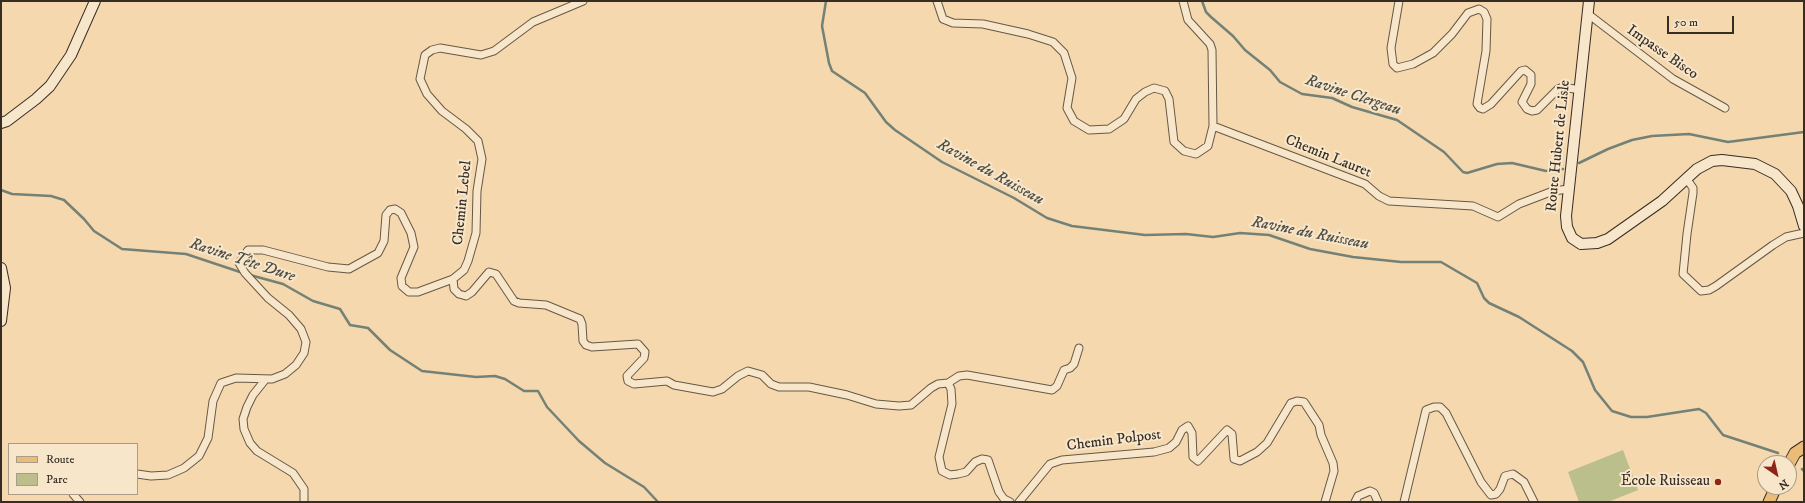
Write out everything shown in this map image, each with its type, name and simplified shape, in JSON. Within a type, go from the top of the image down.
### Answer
[{"type":"main road","points":[[1,123],[50,86],[71,55],[96,1]]},
{"type":"main road","name":"Route Hubert de Lisle","points":[[1589,1],[1566,216],[1567,227],[1572,238],[1581,244],[1597,243],[1608,239],[1662,201],[1686,178],[1704,164],[1722,160],[1755,164],[1766,168],[1784,181],[1791,191],[1798,206],[1804,226]]},
{"type":"main road","points":[[1,268],[5,288],[1,322]]},
{"type":"main road","points":[[1794,455],[1804,447]]},
{"type":"street","name":"Chemin Lebel","points":[[138,474],[151,476],[168,475],[184,468],[199,456],[208,438],[213,401],[221,383],[236,378],[265,380],[284,374],[296,365],[304,353],[306,342],[301,329],[290,315],[268,298],[245,274],[239,263],[248,250],[263,250],[328,267],[349,269],[378,253],[384,241],[386,215],[390,210],[395,209],[401,213],[411,233],[414,247],[401,278],[402,286],[409,292],[418,292],[453,279],[464,270],[476,233],[477,191],[482,159],[478,141],[466,129],[442,111],[427,94],[420,79],[425,55],[432,50],[440,48],[481,55],[494,51],[533,22],[583,1]]},
{"type":"street","points":[[937,1],[943,19],[953,23],[983,24],[1028,34],[1053,42],[1064,53],[1072,78],[1067,108],[1074,121],[1089,130],[1109,129],[1124,119],[1136,100],[1145,92],[1154,88],[1164,91],[1169,99],[1174,142],[1184,151],[1196,154],[1208,146],[1213,126],[1212,50],[1210,44],[1188,20],[1183,1]]},
{"type":"street","points":[[1399,1],[1392,48],[1393,64],[1397,68],[1413,64],[1433,53],[1452,34],[1468,13],[1479,9],[1484,12],[1487,19],[1486,51],[1477,104],[1480,108],[1483,109],[1491,104],[1521,71],[1525,70],[1531,75],[1531,84],[1522,102],[1527,109],[1532,111],[1537,110],[1558,89],[1563,87],[1580,90]]},
{"type":"street","name":"Impasse Bisco","points":[[1588,14],[1673,79],[1725,108]]},
{"type":"street","name":"Chemin Lauret","points":[[1213,126],[1365,184],[1379,196],[1389,201],[1473,206],[1498,217],[1519,204],[1553,191],[1569,189]]},
{"type":"street","points":[[1686,178],[1693,188],[1693,193],[1683,274],[1701,291],[1710,290],[1786,237],[1804,233]]},
{"type":"street","points":[[453,279],[454,289],[459,294],[466,296],[472,292],[489,272],[496,274],[514,301],[519,303],[546,305],[580,319],[582,324],[583,341],[586,345],[592,347],[638,344],[645,352],[644,358],[627,376],[628,381],[634,384],[667,381],[674,385],[713,392],[722,389],[738,376],[748,371],[762,375],[771,384],[779,387],[809,387],[847,395],[876,404],[911,406],[934,386],[948,383],[959,376],[967,375],[1052,390],[1057,386],[1064,370],[1070,368],[1074,364],[1079,348]]},
{"type":"street","points":[[265,380],[253,395],[247,407],[243,419],[244,429],[250,443],[257,451],[293,474],[304,489],[304,502]]},
{"type":"street","points":[[948,383],[951,389],[952,404],[940,457],[942,471],[950,475],[958,474],[966,472],[975,462],[982,459],[988,460],[999,492],[1004,499],[1010,502]]},
{"type":"street","name":"Chemin Polpost","points":[[1018,502],[1050,464],[1062,460],[1154,452],[1169,448],[1176,442],[1182,430],[1188,426],[1192,433],[1193,457],[1198,461],[1227,430],[1232,434],[1234,459],[1240,461],[1257,452],[1266,443],[1291,403],[1297,401],[1304,402],[1319,426],[1321,435],[1333,463],[1334,471],[1325,502]]},
{"type":"street","points":[[1404,502],[1426,410],[1434,407],[1440,407],[1446,413],[1481,482],[1491,495],[1496,494],[1500,489],[1505,476],[1513,474],[1524,482],[1531,500]]},
{"type":"street","points":[[1355,502],[1358,496],[1370,491],[1374,493],[1378,502]]},
{"type":"street","points":[[74,497],[80,502]]},
{"type":"green space","points":[[1623,450],[1638,490],[1608,502],[1579,502],[1568,472]]},
{"type":"waterway","name":"Ravine du Ruisseau","points":[[826,1],[822,26],[832,71],[865,93],[886,122],[895,130],[942,162],[1014,198],[1047,218],[1072,226],[1145,235],[1186,234],[1213,237],[1240,233],[1269,235],[1310,249],[1353,257],[1401,262],[1441,262],[1477,283],[1484,298],[1489,303],[1519,317],[1572,351],[1583,362],[1595,390],[1612,411],[1631,417],[1647,417],[1699,409],[1706,413],[1723,435],[1778,453]]},
{"type":"waterway","name":"Ravine Clergeau","points":[[1202,1],[1206,12],[1233,36],[1245,50],[1270,70],[1280,82],[1302,94],[1332,98],[1352,107],[1397,120],[1444,152],[1463,172],[1467,173],[1497,164],[1512,163],[1546,171],[1563,169]]},
{"type":"waterway","name":"Ravine Clergeau","points":[[1579,163],[1608,149],[1632,140],[1652,136],[1689,134],[1728,142],[1804,132]]},
{"type":"waterway","name":"Ravine Tête Dure","points":[[1,190],[12,194],[51,196],[64,200],[94,231],[122,249],[186,254],[243,273]]},
{"type":"waterway","name":"Ravine Tête Dure","points":[[250,275],[283,284],[313,301],[340,309],[350,325],[368,328],[390,350],[422,371],[476,377],[495,376],[505,379],[524,391],[538,391],[547,407],[579,441],[605,463],[644,487],[658,502]]},
{"type":"place","name":"École Ruisseau","points":[[1718,482]]}]
